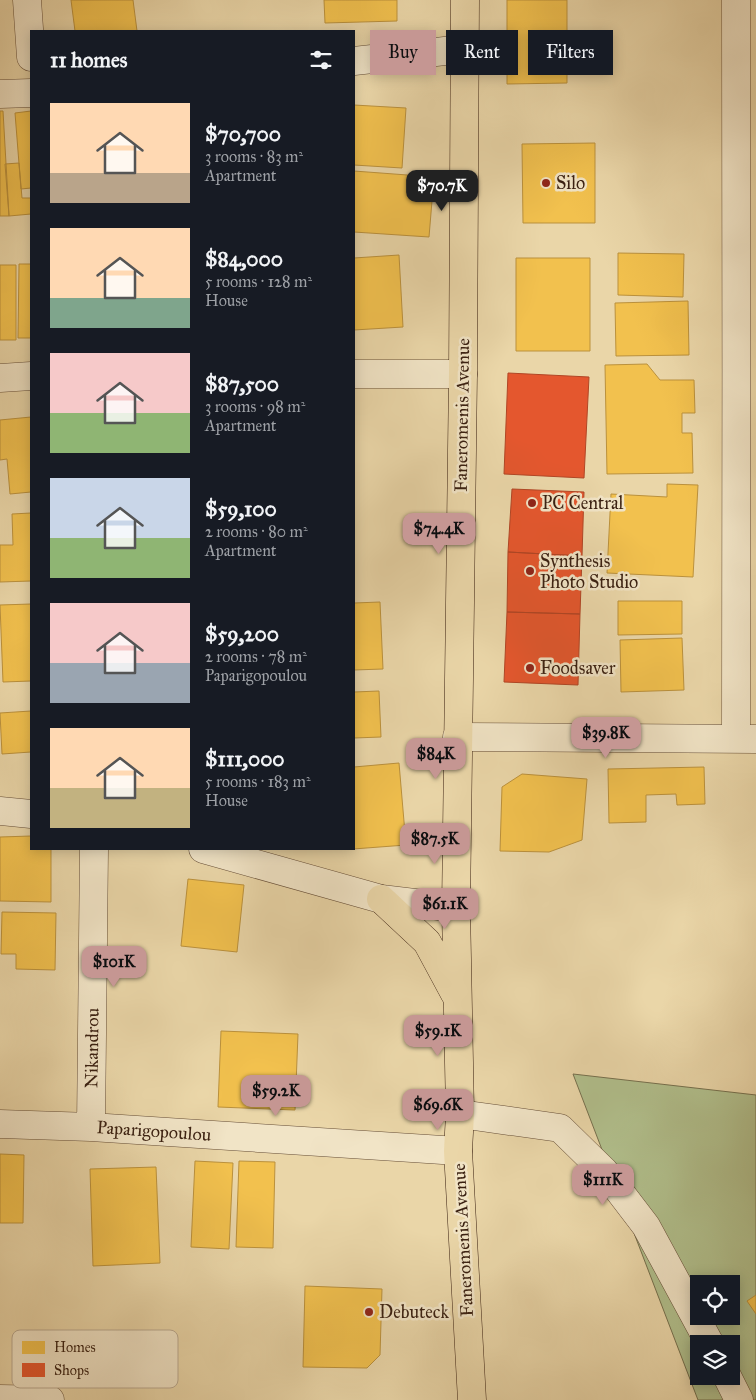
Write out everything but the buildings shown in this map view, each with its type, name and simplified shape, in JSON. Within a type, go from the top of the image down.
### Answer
[{"type":"main road","name":"Faneromenis Avenue","points":[[464,30],[465,0]]},
{"type":"main road","name":"Faneromenis Avenue","points":[[464,75],[463,374],[456,908],[460,1114],[458,1151],[472,1400]]},
{"type":"main road","points":[[381,899],[427,942],[458,1000]]},
{"type":"street","points":[[27,0],[30,44]]},
{"type":"street","points":[[457,737],[746,739],[746,184],[736,0]]},
{"type":"street","points":[[355,61],[446,52]]},
{"type":"street","points":[[0,94],[30,93]]},
{"type":"street","points":[[355,374],[463,374]]},
{"type":"street","points":[[0,378],[30,376]]},
{"type":"street","points":[[0,811],[30,814]]},
{"type":"street","name":"Nikandrou","points":[[91,1127],[94,850]]},
{"type":"street","points":[[207,850],[381,899],[456,908]]},
{"type":"street","points":[[460,1114],[560,1128],[604,1172],[646,1226],[705,1335]]},
{"type":"street","name":"Paparigopoulou","points":[[0,1124],[91,1127],[458,1151]]},
{"type":"street","points":[[732,1385],[739,1400]]},
{"type":"street","points":[[0,1399],[50,1400]]},
{"type":"green space","points":[[573,1074],[756,1095],[756,1400],[698,1400],[692,1385],[740,1385],[740,1335],[690,1335],[690,1379]]},
{"type":"place","name":"Silo","points":[[546,183]]},
{"type":"place","name":"PC Central","points":[[532,503]]},
{"type":"place","name":"Synthesis Photo Studio","points":[[530,571]]},
{"type":"place","name":"Foodsaver","points":[[530,668]]},
{"type":"place","name":"Debuteck","points":[[369,1312]]}]
